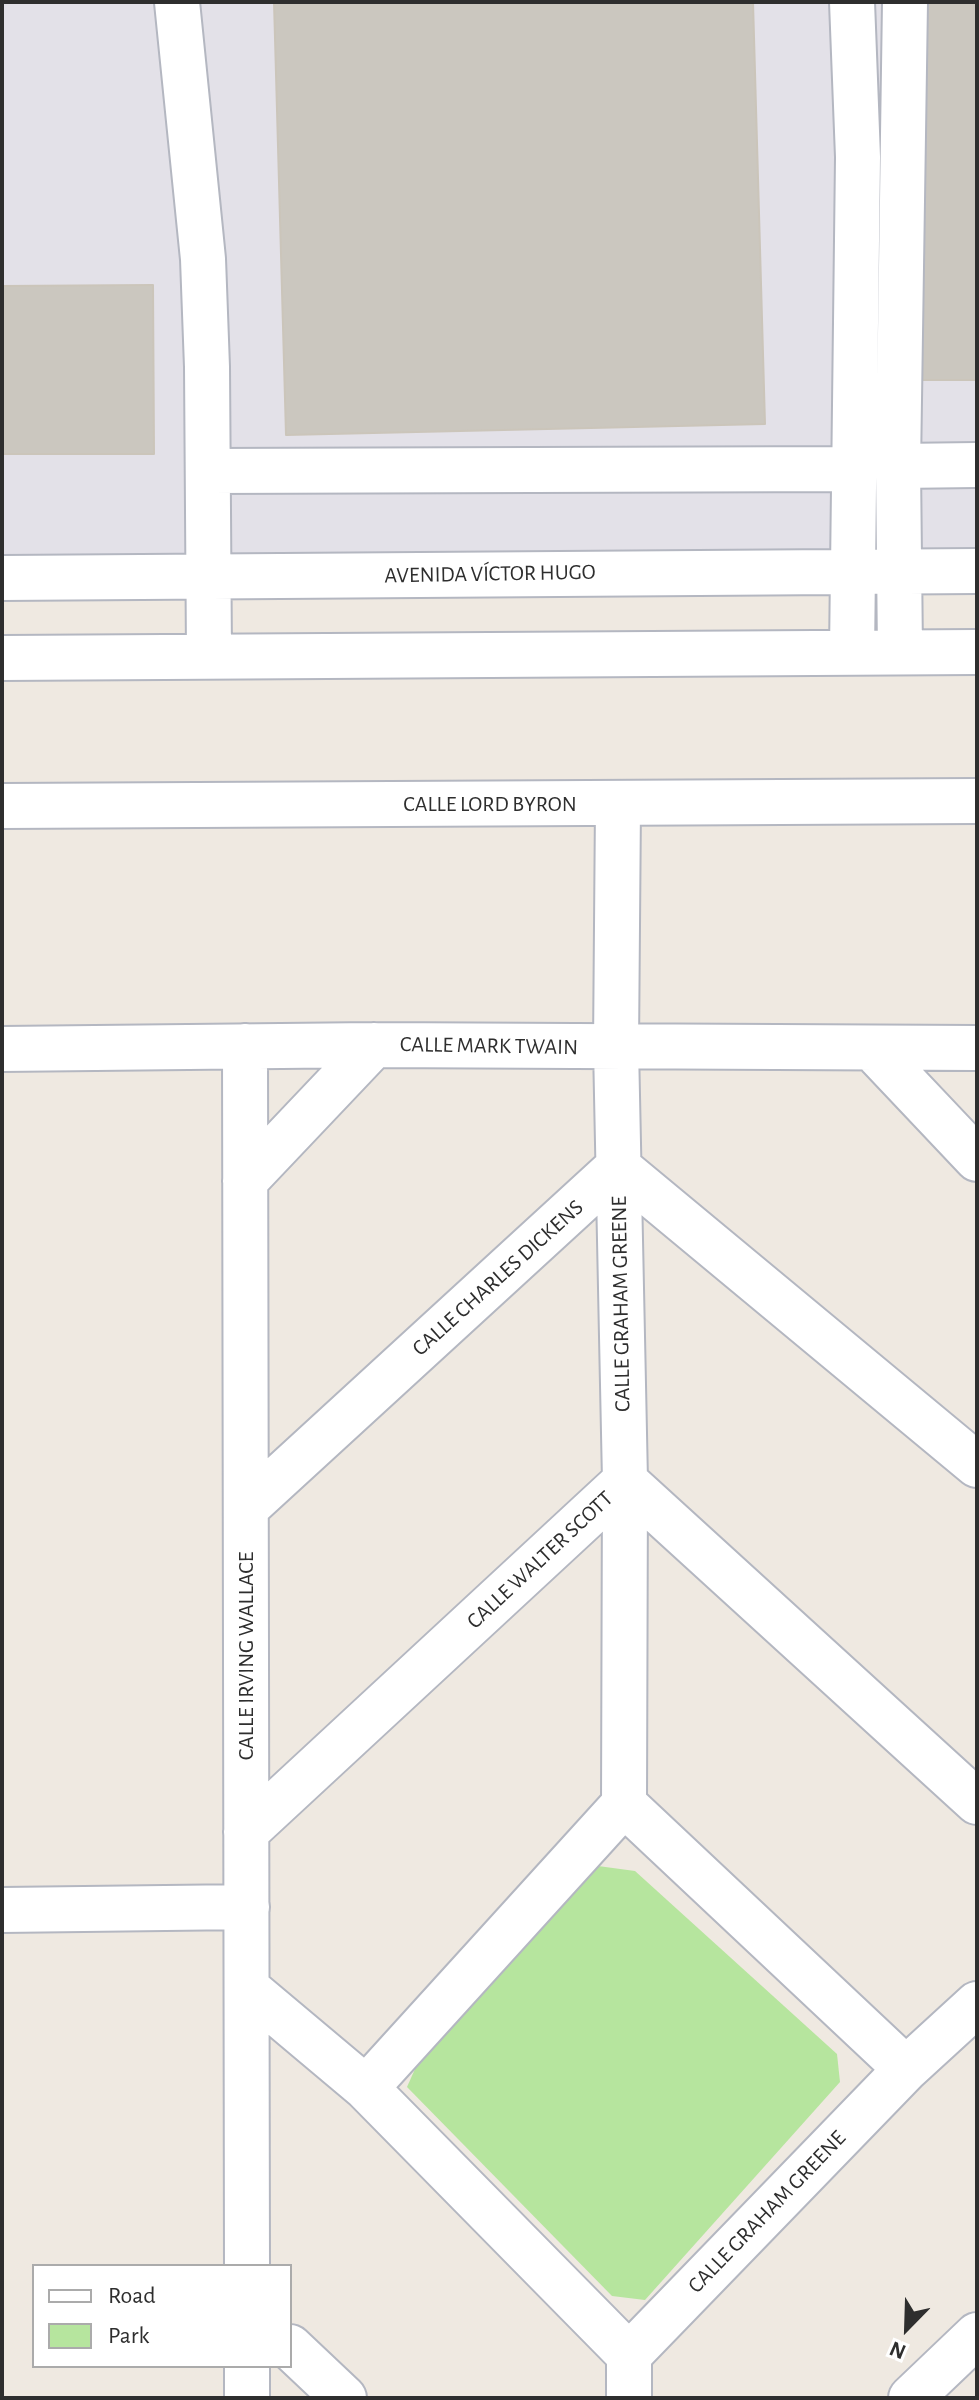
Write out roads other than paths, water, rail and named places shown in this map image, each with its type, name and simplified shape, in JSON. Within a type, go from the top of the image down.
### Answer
[{"type":"street","points":[[177,2],[203,259],[209,655]]},
{"type":"street","points":[[852,2],[858,157],[852,652]]},
{"type":"street","points":[[900,652],[898,466],[905,2]]},
{"type":"street","points":[[898,466],[977,465]]},
{"type":"street","points":[[208,471],[855,469]]},
{"type":"street","name":"AVENIDA VÍCTOR HUGO","points":[[2,578],[977,571]]},
{"type":"street","points":[[2,658],[977,652]]},
{"type":"street","name":"CALLE LORD BYRON","points":[[2,806],[977,801]]},
{"type":"street","name":"CALLE GRAHAM GREENE","points":[[618,804],[616,1047],[625,1481],[624,1804]]},
{"type":"street","points":[[245,1181],[374,1045]]},
{"type":"street","name":"CALLE MARK TWAIN","points":[[2,1049],[374,1045],[977,1048]]},
{"type":"street","name":"CALLE IRVING WALLACE","points":[[245,1046],[247,2264]]},
{"type":"street","points":[[873,1049],[977,1159]]},
{"type":"street","points":[[618,1167],[977,1465]]},
{"type":"street","name":"CALLE CHARLES DICKENS","points":[[246,1508],[618,1167]]},
{"type":"street","name":"CALLE WALTER SCOTT","points":[[246,1832],[625,1481],[977,1802]]},
{"type":"street","points":[[366,2088],[624,1804],[906,2069]]},
{"type":"street","points":[[2,1910],[247,1907]]},
{"type":"street","points":[[247,1988],[366,2088],[629,2355],[629,2398]]},
{"type":"street","name":"CALLE GRAHAM GREENE","points":[[629,2355],[906,2069],[977,2004]]},
{"type":"street","points":[[911,2398],[977,2335]]},
{"type":"street","points":[[292,2349],[344,2398]]},
{"type":"street","points":[[247,2368],[247,2398]]}]
